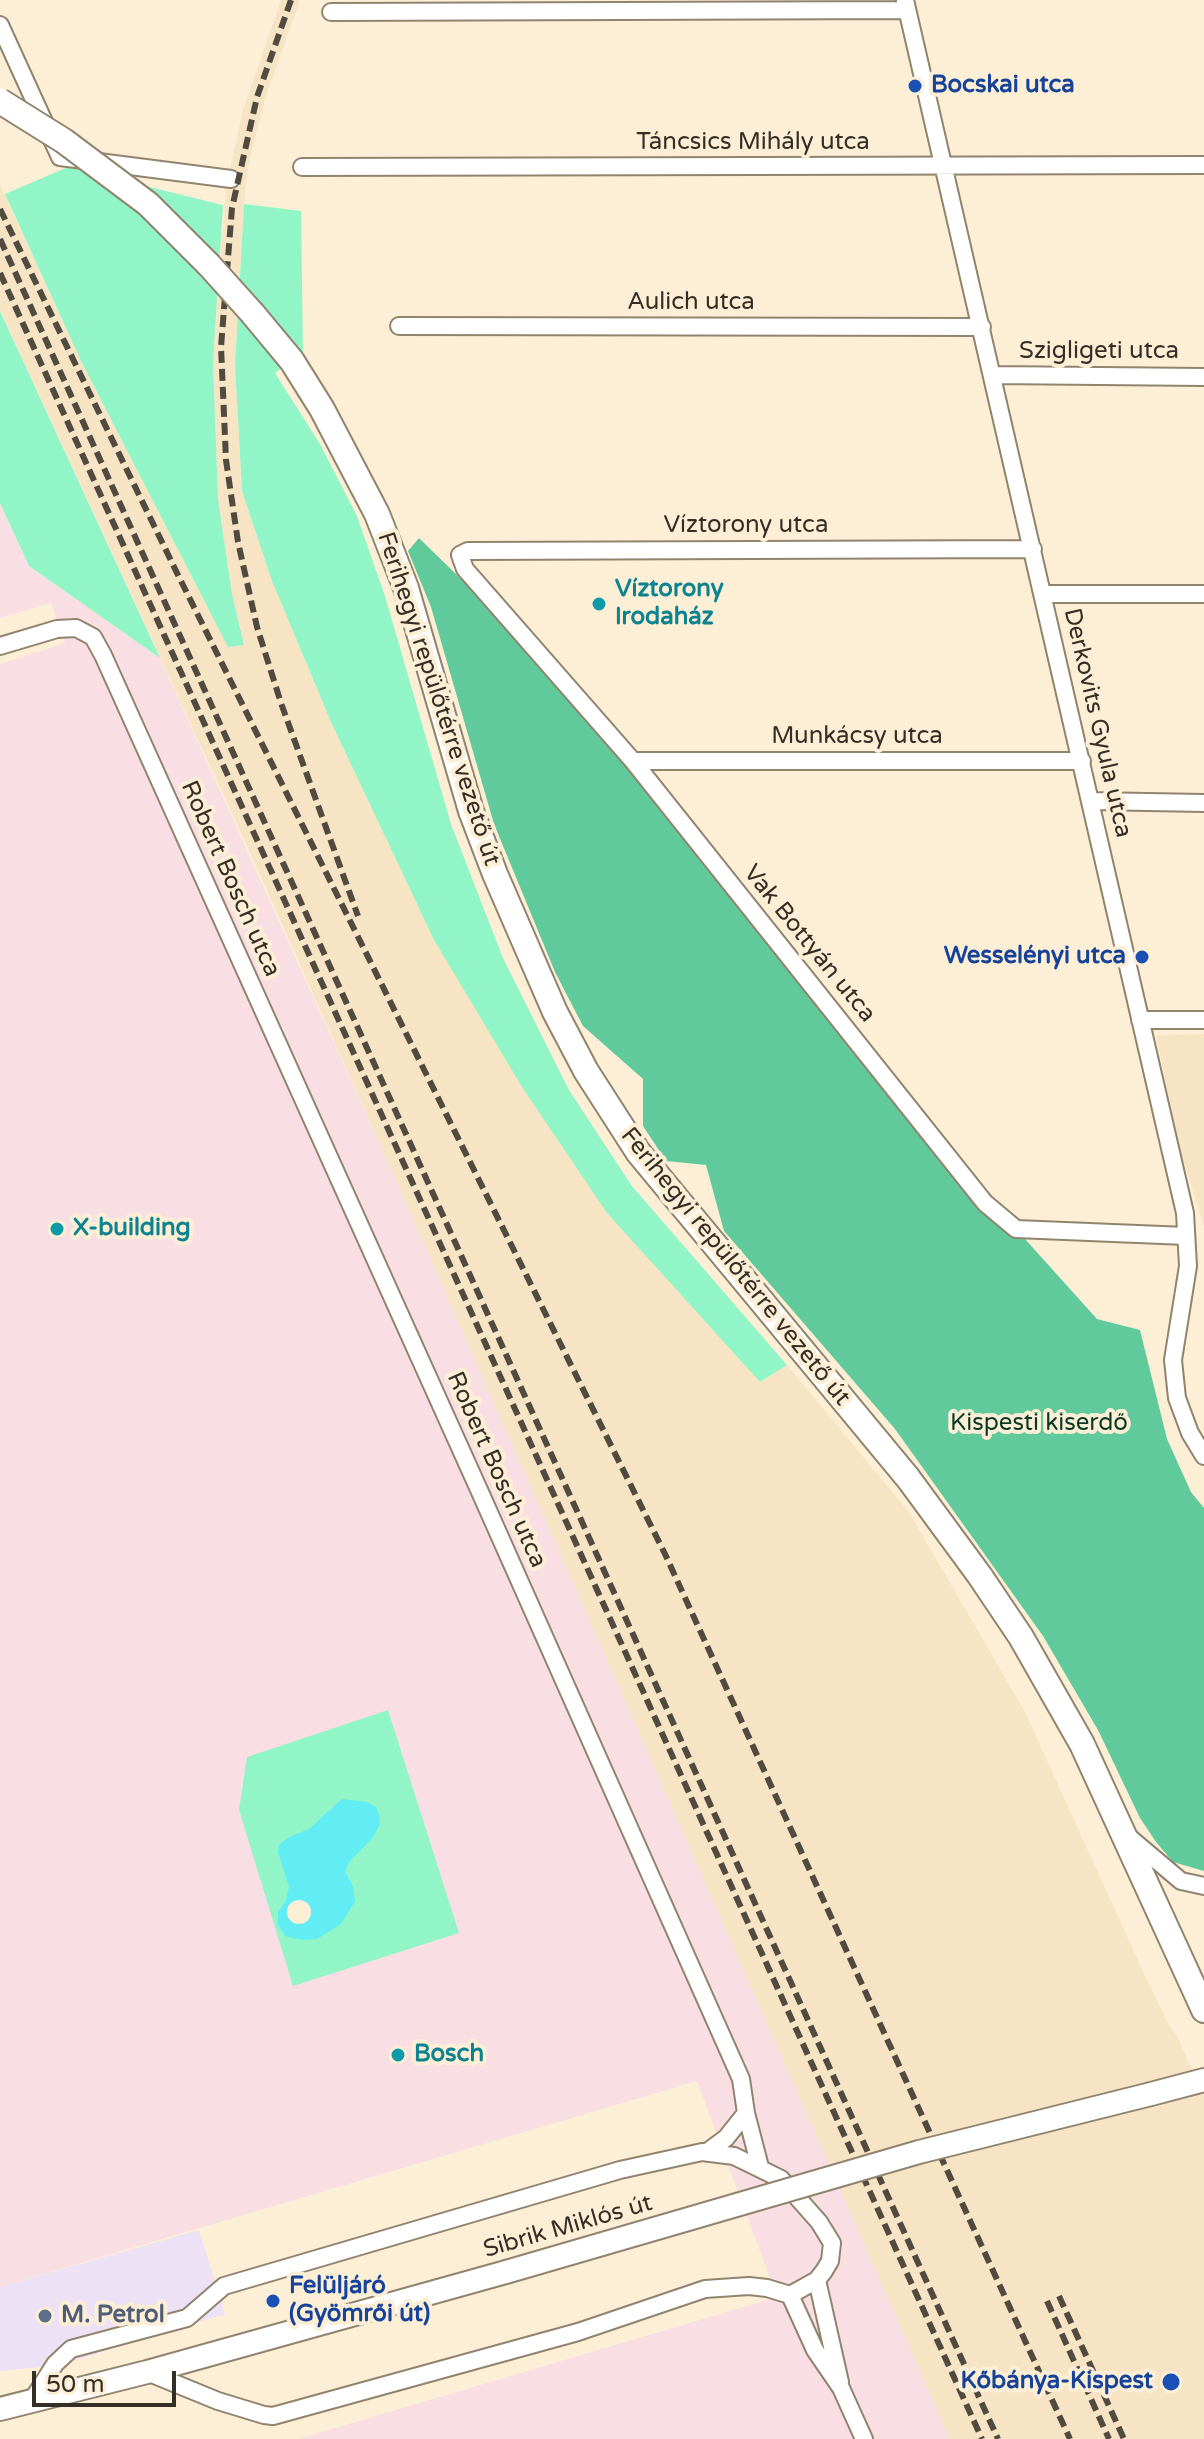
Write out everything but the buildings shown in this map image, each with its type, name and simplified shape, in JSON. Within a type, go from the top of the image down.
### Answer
[{"type":"main road","name":"Ferihegyi repülőtérre vezető út","points":[[0,101],[64,141],[148,204],[209,265],[292,361],[322,409],[377,514],[406,588],[471,811],[555,1012],[586,1071],[662,1183],[908,1478],[980,1576],[1049,1683],[1125,1833],[1204,2010]]},
{"type":"main road","name":"Sibrik Miklós út","points":[[0,2409],[147,2372],[506,2272],[919,2152],[1204,2080]]},
{"type":"street","points":[[331,12],[906,5]]},
{"type":"street","name":"Derkovits Gyula utca","points":[[906,5],[1185,1213],[1188,1266],[1173,1360],[1177,1398],[1190,1433],[1204,1455]]},
{"type":"street","points":[[0,25],[60,157],[231,179]]},
{"type":"street","name":"Táncsics Mihály utca","points":[[302,167],[1204,165]]},
{"type":"street","name":"Aulich utca","points":[[399,326],[982,327]]},
{"type":"street","name":"Szigligeti utca","points":[[993,375],[1204,377]]},
{"type":"street","name":"Víztorony utca","points":[[460,555],[468,551],[1033,549]]},
{"type":"street","name":"Vak Bottyán utca","points":[[460,555],[465,569],[633,761],[985,1203],[1016,1229],[1186,1236]]},
{"type":"street","points":[[1043,594],[1204,594]]},
{"type":"street","name":"Robert Bosch utca","points":[[0,646],[57,629],[76,628],[93,637],[741,2079],[760,2167]]},
{"type":"street","name":"Munkácsy utca","points":[[633,761],[1082,761]]},
{"type":"street","points":[[1091,801],[1204,803]]},
{"type":"street","points":[[1140,1020],[1204,1020]]},
{"type":"street","points":[[1125,1833],[1181,1881],[1204,1886]]},
{"type":"street","points":[[707,2152],[726,2138],[746,2113]]},
{"type":"street","points":[[31,2402],[55,2364],[71,2349],[187,2318],[224,2286],[620,2170],[707,2152],[734,2156],[781,2179],[819,2222],[832,2243],[830,2261],[817,2280],[790,2295],[749,2286],[705,2289],[578,2332],[273,2416],[218,2401],[147,2372]]},
{"type":"street","points":[[817,2280],[841,2388]]},
{"type":"street","points":[[790,2295],[815,2350],[841,2388],[864,2439]]},
{"type":"shaded area","points":[[281,0],[300,0],[265,99],[249,163],[235,365],[242,491],[272,581],[331,722],[434,940],[760,1382],[787,1365],[909,1512],[1025,1712],[1146,1978],[1204,2096],[1204,2439],[950,2439],[247,846],[0,310],[0,184],[81,361],[228,647],[244,644],[232,594],[218,499],[213,363],[226,187],[243,110]]},
{"type":"shaded area","points":[[0,503],[29,566],[160,658],[388,1162],[951,2439],[298,2439],[777,2297],[697,2081],[0,2287],[0,664],[65,643],[51,603],[0,618]]},
{"type":"shaded area","points":[[1204,1034],[1204,1227],[1178,1143],[1156,1035]]},
{"type":"shaded area","points":[[199,2230],[225,2314],[60,2365],[0,2371],[0,2287]]},
{"type":"green space","points":[[68,167],[223,205],[213,363],[218,499],[232,594],[244,645],[228,647],[81,361],[5,194]]},
{"type":"green space","points":[[244,204],[301,211],[303,353],[275,373],[320,444],[357,516],[385,596],[451,824],[503,958],[569,1090],[632,1186],[787,1365],[760,1382],[607,1213],[522,1087],[434,940],[331,722],[272,581],[242,491],[235,365]]},
{"type":"green space","points":[[0,311],[160,658],[29,566],[0,503]]},
{"type":"green space","name":"Kispesti kiserdő","points":[[419,538],[460,578],[498,606],[1016,1229],[1097,1319],[1140,1330],[1167,1439],[1191,1492],[1204,1508],[1204,1871],[1173,1862],[1156,1842],[1140,1818],[1098,1730],[1043,1636],[895,1429],[724,1231],[706,1165],[666,1161],[643,1126],[643,1079],[583,1026],[555,972],[494,824],[431,607],[408,551]]},
{"type":"green space","points":[[388,1710],[459,1933],[293,1986],[239,1810],[247,1757]]},
{"type":"water","points":[[342,1799],[367,1802],[376,1807],[380,1817],[373,1837],[350,1861],[345,1871],[353,1887],[355,1901],[341,1924],[317,1939],[301,1940],[285,1936],[278,1925],[278,1912],[286,1900],[289,1887],[278,1852],[279,1845],[287,1838],[309,1829]]},
{"type":"pier","points":[[299,1900],[308,1903],[311,1912],[308,1921],[299,1924],[290,1921],[287,1912],[290,1903]]},
{"type":"railway","points":[[291,0],[257,97],[232,208],[221,347],[226,460],[238,542],[257,627],[281,703],[358,916]]},
{"type":"railway","points":[[0,209],[178,575],[665,1554],[1070,2439]]},
{"type":"railway","points":[[0,239],[998,2439]]},
{"type":"railway","points":[[0,273],[982,2439]]},
{"type":"railway","points":[[1059,2296],[1124,2439]]},
{"type":"railway","points":[[1047,2301],[1109,2439]]},
{"type":"place","name":"Bocskai utca","points":[[915,86]]},
{"type":"place","name":"Víztorony Irodaház","points":[[599,604]]},
{"type":"place","name":"Wesselényi utca","points":[[1142,957]]},
{"type":"place","name":"X-building","points":[[57,1229]]},
{"type":"place","name":"Bosch","points":[[398,2055]]},
{"type":"place","name":"Felüljáró (Gyömrői út)","points":[[273,2301]]},
{"type":"place","name":"M. Petrol","points":[[45,2316]]},
{"type":"place","name":"Kőbánya-Kispest","points":[[1171,2382]]}]
